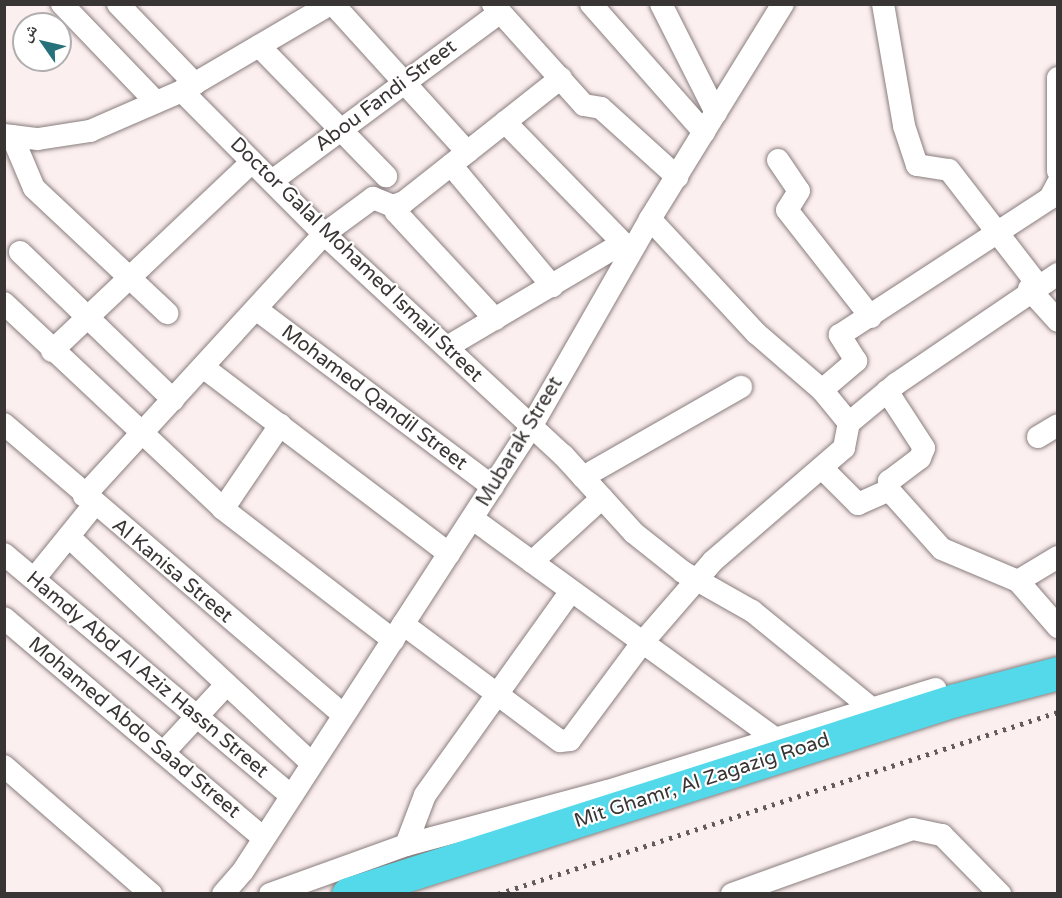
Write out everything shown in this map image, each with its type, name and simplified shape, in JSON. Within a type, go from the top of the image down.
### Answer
[{"type":"highway","name":"Mit Ghamr, Al Zagazig Road","points":[[348,894],[955,700],[1058,674]]},
{"type":"street","points":[[62,4],[156,102]]},
{"type":"street","name":"Doctor Galal Mohamed Ismail Street","points":[[118,4],[252,162],[324,234],[583,477],[657,554],[752,611],[871,708]]},
{"type":"street","points":[[167,312],[34,188],[8,135],[73,135],[156,102],[189,87],[332,4],[404,83],[552,286]]},
{"type":"street","points":[[591,4],[710,123]]},
{"type":"street","points":[[661,4],[710,123]]},
{"type":"street","points":[[883,4],[899,83],[904,126],[917,165],[949,170],[1041,282],[1058,321]]},
{"type":"street","points":[[497,8],[584,105],[594,106],[677,177]]},
{"type":"street","name":"Abou Fandi Street","points":[[272,181],[404,83],[497,8]]},
{"type":"street","name":"Mubarak Street","points":[[223,894],[243,871],[290,795],[473,519],[531,427],[627,247],[650,219],[677,177],[775,9]]},
{"type":"street","points":[[259,45],[386,176]]},
{"type":"street","points":[[495,320],[396,212],[397,206],[561,78]]},
{"type":"street","points":[[1058,78],[1058,171]]},
{"type":"street","points":[[447,347],[552,286],[627,247],[505,122]]},
{"type":"street","points":[[778,160],[799,191],[787,210],[872,316]]},
{"type":"street","points":[[52,351],[252,162]]},
{"type":"street","points":[[822,390],[856,361],[840,335],[999,232],[1054,190]]},
{"type":"street","points":[[34,579],[69,537],[89,500],[141,435],[324,234],[373,198],[397,206]]},
{"type":"street","points":[[650,219],[756,333],[822,390],[849,423]]},
{"type":"street","points":[[20,252],[173,400]]},
{"type":"street","points":[[4,303],[141,435],[223,509],[398,632],[495,693],[565,742],[642,643],[725,550],[822,468],[846,444],[849,423],[887,391],[1041,282]]},
{"type":"street","name":"Mohamed Qandil Street","points":[[256,309],[493,487]]},
{"type":"street","points":[[203,367],[448,554]]},
{"type":"street","points":[[583,477],[741,387]]},
{"type":"street","points":[[887,391],[924,448],[920,458],[889,482],[889,490],[942,549],[1018,581],[1058,627]]},
{"type":"street","name":"Al Kanisa Street","points":[[4,424],[89,500],[343,715]]},
{"type":"street","points":[[1038,437],[1058,424]]},
{"type":"street","points":[[223,509],[280,426]]},
{"type":"street","points":[[822,468],[858,504],[889,490]]},
{"type":"street","points":[[532,562],[602,498]]},
{"type":"street","points":[[473,519],[776,739]]},
{"type":"street","points":[[69,537],[225,686],[311,763]]},
{"type":"street","name":"Hamdy Abd Al Aziz Hassn Street","points":[[4,554],[290,795]]},
{"type":"street","points":[[1018,581],[1058,557]]},
{"type":"street","points":[[406,845],[425,795],[495,693],[571,591]]},
{"type":"street","name":"Mohamed Abdo Saad Street","points":[[4,618],[264,838]]},
{"type":"street","points":[[270,894],[406,845],[776,739],[957,682],[977,679],[1012,686]]},
{"type":"street","points":[[163,753],[198,718],[225,686]]},
{"type":"street","points":[[4,766],[151,894]]},
{"type":"street","points":[[732,894],[913,829],[942,835],[1000,894]]},
{"type":"street","points":[[243,871],[243,894]]},
{"type":"railway","points":[[498,894],[1058,712]]}]
